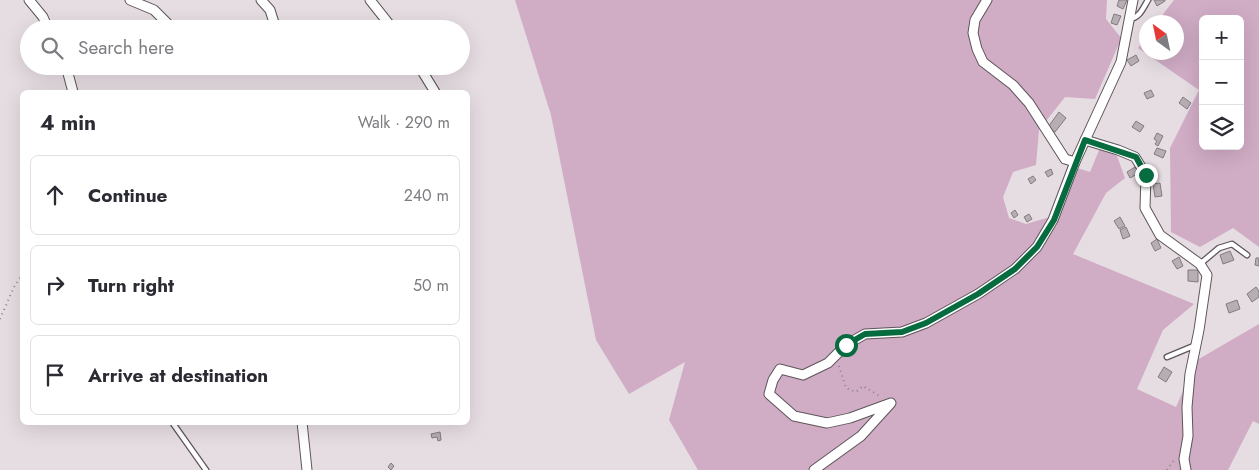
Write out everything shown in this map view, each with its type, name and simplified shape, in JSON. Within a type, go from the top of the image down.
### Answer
[{"type":"street","points":[[29,0],[44,20]]},
{"type":"street","points":[[130,0],[154,10],[164,20]]},
{"type":"street","points":[[261,0],[270,10],[273,20]]},
{"type":"street","points":[[370,0],[385,20]]},
{"type":"street","points":[[987,0],[975,20],[973,33],[983,62],[1018,91],[1029,103],[1065,159],[1075,162]]},
{"type":"street","points":[[891,403],[850,418],[827,422],[794,416],[769,394],[773,380],[780,370],[803,375],[828,363],[846,345],[865,334],[902,332],[926,323],[978,294],[1015,269],[1037,247],[1054,220],[1075,162],[1120,62],[1133,0]]},
{"type":"street","points":[[68,75],[72,90]]},
{"type":"street","points":[[424,75],[434,90]]},
{"type":"street","points":[[1085,140],[1136,157],[1146,175],[1145,208],[1160,235],[1200,264],[1207,276],[1205,300],[1190,374],[1187,407],[1188,436],[1184,458],[1186,470]]},
{"type":"street","points":[[814,470],[861,436],[891,403]]},
{"type":"street","points":[[302,425],[307,470]]},
{"type":"lane","points":[[1129,19],[1139,15],[1148,0]]},
{"type":"lane","points":[[1200,264],[1219,248],[1232,244],[1247,255]]},
{"type":"lane","points":[[1167,357],[1196,345]]},
{"type":"lane","points":[[174,425],[206,470]]},
{"type":"path","points":[[0,319],[20,277]]},
{"type":"path","points":[[834,358],[841,369],[846,388],[856,392],[863,386],[891,403]]},
{"type":"shaded area","points":[[515,0],[1107,0],[1106,19],[1122,39],[1095,99],[1065,97],[1039,130],[1036,165],[1013,172],[1003,197],[1009,218],[1026,224],[1050,217],[1056,227],[1077,168],[1090,172],[1100,148],[1117,156],[1125,178],[1106,193],[1073,254],[1194,304],[1163,330],[1137,389],[1176,407],[1197,360],[1259,324],[1259,424],[1253,421],[1228,470],[698,470],[669,420],[685,362],[629,394],[596,340],[551,115]]},
{"type":"shaded area","points":[[1174,0],[1259,0],[1259,247],[1233,228],[1200,247],[1171,232],[1170,148],[1199,90],[1155,60],[1184,60],[1184,15],[1162,15]]},
{"type":"building","points":[[1119,0],[1127,0],[1123,9],[1117,6]]},
{"type":"building","points":[[1154,0],[1165,0],[1165,1],[1157,6]]},
{"type":"building","points":[[1114,14],[1121,16],[1117,25],[1111,23]]},
{"type":"building","points":[[1136,55],[1139,61],[1131,66],[1127,60]]},
{"type":"building","points":[[1151,90],[1154,96],[1147,99],[1144,93]]},
{"type":"building","points":[[1183,97],[1191,103],[1187,109],[1179,103]]},
{"type":"building","points":[[1059,112],[1066,118],[1055,132],[1048,127]]},
{"type":"building","points":[[1136,121],[1144,126],[1140,132],[1132,127]]},
{"type":"building","points":[[1157,133],[1163,136],[1158,146],[1155,144],[1157,141],[1154,139]]},
{"type":"building","points":[[1157,148],[1166,151],[1163,158],[1154,154]]},
{"type":"building","points":[[1135,167],[1139,173],[1130,178],[1127,172]]},
{"type":"building","points":[[1051,169],[1053,174],[1048,177],[1045,172]]},
{"type":"building","points":[[1033,176],[1036,180],[1031,184],[1028,179]]},
{"type":"building","points":[[1160,183],[1162,196],[1155,197],[1153,184]]},
{"type":"building","points":[[1015,210],[1018,215],[1014,218],[1011,213]]},
{"type":"building","points":[[1029,214],[1032,219],[1027,222],[1024,217]]},
{"type":"building","points":[[1120,217],[1125,226],[1119,229],[1114,221]]},
{"type":"building","points":[[1126,227],[1130,236],[1123,239],[1120,230]]},
{"type":"building","points":[[1157,239],[1161,248],[1155,251],[1151,243]]},
{"type":"building","points":[[1230,251],[1234,260],[1223,264],[1220,255]]},
{"type":"building","points":[[1179,257],[1183,266],[1177,269],[1172,261]]},
{"type":"building","points":[[1256,258],[1259,258],[1259,266],[1255,265]]},
{"type":"building","points":[[1188,270],[1198,270],[1198,282],[1188,281]]},
{"type":"building","points":[[1256,287],[1259,291],[1259,297],[1252,302],[1247,294]]},
{"type":"building","points":[[1237,300],[1240,309],[1229,313],[1226,304]]},
{"type":"building","points":[[1164,367],[1172,372],[1166,382],[1158,377]]},
{"type":"building","points":[[440,432],[441,440],[438,441],[437,437],[432,438],[431,434]]},
{"type":"building","points":[[391,463],[394,466],[391,470],[388,467]]},
{"type":"route","points":[[846,345],[865,334],[902,332],[926,323],[978,294],[1015,269],[1037,247],[1054,220],[1085,140],[1136,157],[1146,175]]}]
